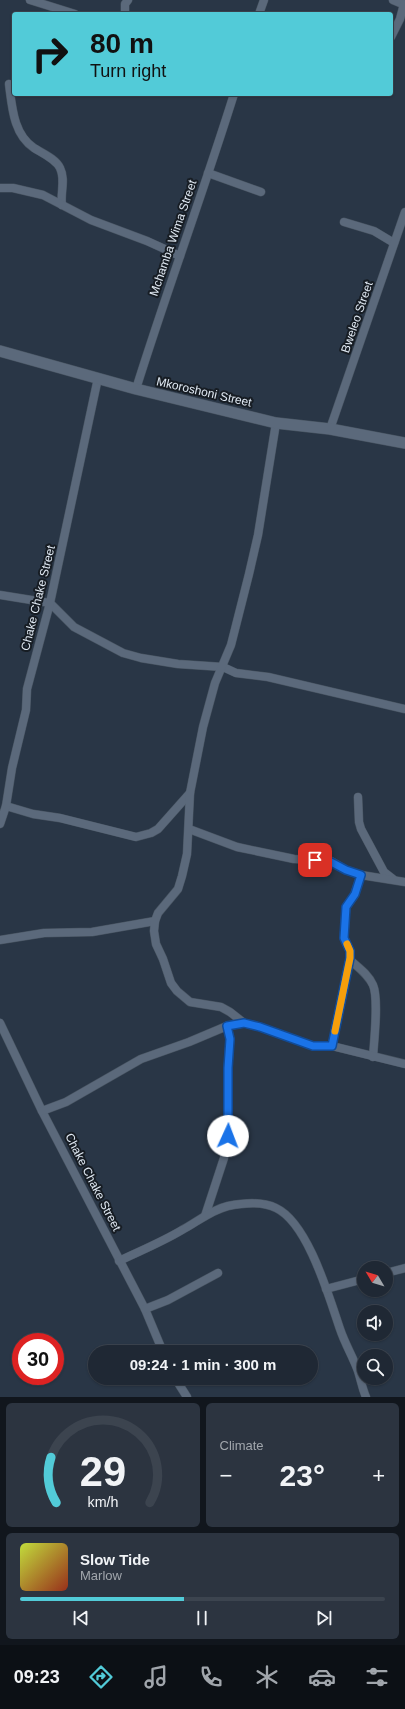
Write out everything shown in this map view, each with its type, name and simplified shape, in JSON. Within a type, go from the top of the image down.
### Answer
[{"type":"street","points":[[30,0],[69,12]]},
{"type":"street","points":[[125,12],[128,0]]},
{"type":"street","points":[[260,12],[264,0]]},
{"type":"street","points":[[393,0],[404,4],[400,19],[393,33]]},
{"type":"street","points":[[8,84],[18,129],[22,137],[34,148],[53,160],[61,169],[62,181],[60,195],[62,205]]},
{"type":"street","name":"Mchamba Wima Street","points":[[136,389],[233,96]]},
{"type":"street","points":[[208,174],[261,192]]},
{"type":"street","points":[[0,188],[13,188],[32,191],[43,195],[91,220],[180,256]]},
{"type":"street","name":"Bweleo Street","points":[[330,430],[394,242],[402,228],[405,212]]},
{"type":"street","points":[[344,222],[374,231],[394,242]]},
{"type":"street","name":"Mkoroshoni Street","points":[[0,351],[136,389],[276,423],[330,430],[405,443]]},
{"type":"street","name":"Chake Chake Street","points":[[0,824],[6,806],[14,761],[26,710],[27,689],[50,603],[98,378]]},
{"type":"street","points":[[244,1023],[221,1007],[190,1002],[176,991],[171,984],[163,959],[156,944],[154,931],[158,913],[178,889],[187,854],[190,793],[207,710],[215,683],[223,667],[236,629],[258,536],[276,423]]},
{"type":"street","points":[[0,595],[50,603],[74,627],[123,653],[141,658],[171,663],[223,667],[236,673],[268,677],[405,709]]},
{"type":"street","points":[[6,806],[34,814],[60,818],[136,837],[151,833],[158,829],[190,793]]},
{"type":"street","points":[[358,797],[359,822],[384,872],[393,880]]},
{"type":"street","points":[[189,829],[237,847],[251,849],[279,857],[331,862],[346,870],[361,875],[405,882]]},
{"type":"street","points":[[332,1046],[350,960],[350,951],[344,938],[346,907],[355,894],[361,875]]},
{"type":"street","points":[[0,940],[44,933],[92,932],[155,921]]},
{"type":"street","points":[[350,960],[363,970],[374,988],[373,1057]]},
{"type":"street","name":"Chake Chake Street","points":[[0,1023],[42,1111],[145,1309],[160,1345]]},
{"type":"street","points":[[42,1111],[66,1102],[141,1060],[227,1026],[244,1023],[260,1027],[313,1046],[332,1046],[405,1064]]},
{"type":"street","points":[[205,1216],[224,1158],[228,1136],[228,1068],[230,1039],[227,1026]]},
{"type":"street","points":[[119,1261],[182,1230],[205,1216],[226,1206],[244,1203],[265,1204],[276,1208],[289,1218],[301,1232],[326,1289],[337,1317],[339,1328],[358,1371],[366,1397]]},
{"type":"street","points":[[393,1271],[405,1268]]},
{"type":"street","points":[[145,1309],[168,1300],[218,1273]]},
{"type":"street","points":[[326,1289],[357,1281]]},
{"type":"street","points":[[179,1385],[187,1397]]},
{"type":"slow traffic","points":[[335,1031],[343,986],[350,958],[350,951],[347,944]]},
{"type":"route","points":[[228,1136],[228,1068],[230,1039],[227,1026],[244,1023],[260,1027],[313,1046],[332,1046],[343,986],[350,958],[350,951],[344,938],[346,907],[355,894],[361,875],[346,870],[331,862],[315,860]]}]
